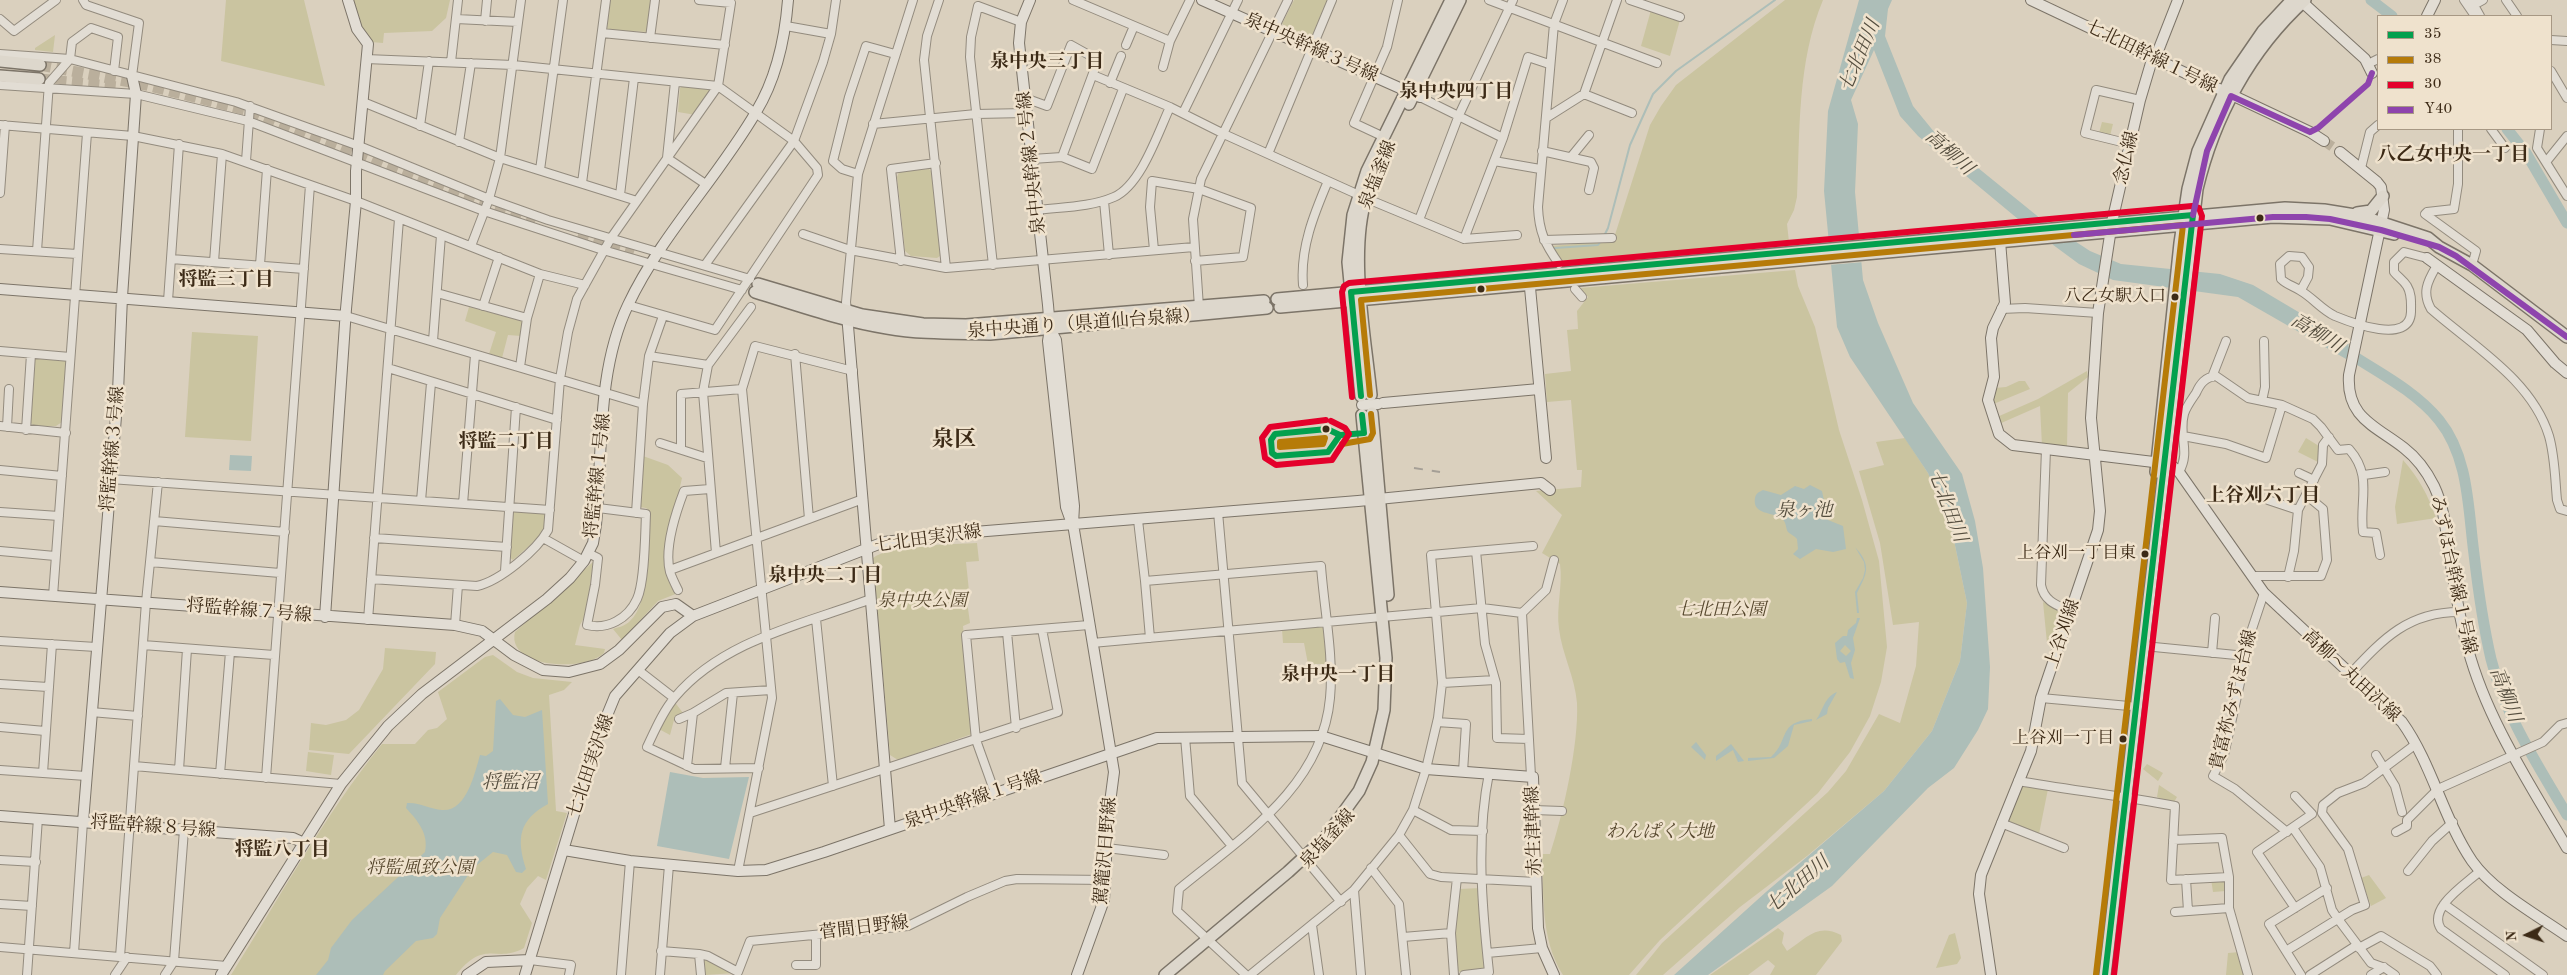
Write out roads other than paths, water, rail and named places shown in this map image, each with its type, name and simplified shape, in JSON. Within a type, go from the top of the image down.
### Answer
[{"type":"main road","points":[[1362,196],[1367,171],[1384,137],[1413,94],[1451,0]]},
{"type":"main road","name":"泉塩釜線","points":[[1176,975],[1210,941],[1343,827],[1369,787],[1390,720],[1394,668],[1386,617],[1375,499],[1369,405],[1356,296],[1362,196],[1460,0]]},
{"type":"main road","points":[[2098,975],[2144,646],[2161,462],[2188,220],[2207,151],[2227,95],[2248,50],[2300,0]]},
{"type":"main road","points":[[0,62],[39,72]]},
{"type":"main road","points":[[0,69],[39,72]]},
{"type":"main road","points":[[0,76],[39,72]]},
{"type":"main road","points":[[2350,214],[2371,210],[2383,196]]},
{"type":"main road","points":[[1915,244],[2000,241],[2064,228],[2112,227],[2285,208],[2350,214],[2382,226],[2428,238],[2439,247],[2472,266],[2567,337]]},
{"type":"main road","points":[[2188,220],[2306,217],[2382,226]]},
{"type":"main road","points":[[1278,303],[2030,234],[2074,235],[2112,227]]},
{"type":"main road","name":"泉中央通り（県道仙台泉線）","points":[[754,285],[848,315],[923,324],[1050,324],[1266,305],[1199,306],[1050,324]]},
{"type":"main road","points":[[2105,975],[2129,706],[2161,462]]},
{"type":"main road","points":[[1165,975],[1210,941]]},
{"type":"street","points":[[0,19],[14,31],[56,0]]},
{"type":"street","points":[[83,0],[86,5],[139,22],[132,76]]},
{"type":"street","points":[[325,617],[346,316],[368,44],[357,30],[348,0]]},
{"type":"street","points":[[451,62],[458,0]]},
{"type":"street","points":[[484,21],[487,0]]},
{"type":"street","points":[[471,246],[489,199],[500,158],[521,0]]},
{"type":"street","points":[[540,170],[563,0]]},
{"type":"street","points":[[582,183],[606,0]]},
{"type":"street","points":[[650,38],[655,0]]},
{"type":"street","points":[[371,579],[458,585],[485,584],[505,571],[543,538],[548,530],[560,379],[568,332],[577,299],[603,250],[718,86],[731,4],[699,0]]},
{"type":"street","name":"将監幹線１号線","points":[[224,970],[341,784],[388,726],[422,694],[547,599],[586,557],[593,543],[598,508],[605,392],[613,347],[628,305],[659,251],[755,114],[780,54],[786,26],[788,0]]},
{"type":"street","points":[[706,265],[794,140],[831,34],[836,0]]},
{"type":"street","points":[[890,829],[848,315],[850,250],[858,174],[913,0]]},
{"type":"street","points":[[939,0],[927,36],[924,60],[946,268]]},
{"type":"street","points":[[971,0],[978,6],[1021,22]]},
{"type":"street","name":"泉中央幹線２号線","points":[[1030,0],[1021,22],[1019,43],[1050,324],[1048,341],[1066,507],[1073,524]]},
{"type":"street","points":[[1073,0],[1170,41]]},
{"type":"street","points":[[1163,67],[1170,41],[1190,0]]},
{"type":"street","name":"泉中央幹線３号線","points":[[1202,0],[1413,94]]},
{"type":"street","points":[[1183,113],[1238,0]]},
{"type":"street","points":[[1199,306],[1193,220],[1199,190],[1222,133],[1288,0]]},
{"type":"street","points":[[1268,154],[1332,0]]},
{"type":"street","points":[[1384,137],[1354,123],[1386,47],[1398,0]]},
{"type":"street","points":[[1489,0],[1603,41],[1657,63]]},
{"type":"street","points":[[1419,220],[1459,115],[1513,0]]},
{"type":"street","points":[[1559,264],[1539,228],[1540,169],[1546,118],[1549,64],[1554,24],[1563,0]]},
{"type":"street","points":[[1546,118],[1584,94],[1617,0]]},
{"type":"street","points":[[1630,0],[1680,17]]},
{"type":"street","name":"七北田幹線１号線","points":[[2031,0],[2152,61],[2310,132],[2324,141]]},
{"type":"street","name":"念仏線","points":[[2103,284],[2112,227],[2140,100],[2152,61],[2178,0]]},
{"type":"street","points":[[2300,0],[2373,70]]},
{"type":"street","points":[[2427,15],[2435,0]]},
{"type":"street","points":[[2464,0],[2474,15]]},
{"type":"street","points":[[2479,15],[2472,3],[2483,0]]},
{"type":"street","points":[[2506,0],[2516,15]]},
{"type":"street","points":[[978,6],[971,37],[970,57],[992,265]]},
{"type":"street","points":[[456,19],[518,22]]},
{"type":"street","points":[[786,26],[831,34]]},
{"type":"street","points":[[1126,45],[1134,26]]},
{"type":"street","points":[[36,251],[49,83],[70,59],[72,42],[92,28],[118,37],[114,70]]},
{"type":"street","points":[[602,34],[724,45]]},
{"type":"street","points":[[2552,40],[2567,41]]},
{"type":"street","points":[[1025,98],[1047,106],[1071,45],[1098,60],[1062,157]]},
{"type":"street","points":[[858,174],[842,169],[833,161],[854,78],[866,46],[895,54]]},
{"type":"street","points":[[0,54],[70,59],[250,106],[359,146],[489,199],[611,238],[706,265],[754,285]]},
{"type":"street","points":[[1110,83],[1121,56]]},
{"type":"street","points":[[1464,239],[1503,138],[1528,57],[1549,64]]},
{"type":"street","points":[[366,59],[512,65],[718,86],[794,140],[817,168],[818,175],[754,285],[742,290],[715,330],[628,305]]},
{"type":"street","points":[[420,126],[429,61]]},
{"type":"street","points":[[459,142],[471,63]]},
{"type":"street","points":[[2552,73],[2567,98]]},
{"type":"street","points":[[1093,75],[1123,90],[1170,107],[1328,181],[1464,239],[1517,235]]},
{"type":"street","name":"将監幹線３号線","points":[[83,822],[118,392],[122,298],[136,94],[132,76]]},
{"type":"street","points":[[620,195],[634,78]]},
{"type":"street","points":[[667,158],[675,82]]},
{"type":"street","points":[[0,85],[136,94],[248,120],[484,211],[603,250],[652,262],[742,290]]},
{"type":"street","points":[[1032,160],[1062,157],[1092,169],[1123,90]]},
{"type":"street","points":[[2130,144],[2085,133],[2096,90],[2140,100]]},
{"type":"street","points":[[1413,94],[1503,138]]},
{"type":"street","points":[[1584,94],[1632,113]]},
{"type":"street","points":[[363,102],[500,158],[637,201]]},
{"type":"street","points":[[246,161],[250,106]]},
{"type":"street","points":[[1038,210],[1104,201],[1123,191],[1144,164],[1170,107]]},
{"type":"street","points":[[873,124],[976,114],[1026,113]]},
{"type":"street","points":[[0,193],[2,125],[133,136],[179,144],[246,161],[356,201],[399,220],[540,274],[585,285]]},
{"type":"street","points":[[2361,168],[2370,132],[2377,126]]},
{"type":"street","points":[[2458,130],[2458,147]]},
{"type":"street","points":[[2492,130],[2505,148]]},
{"type":"street","points":[[2540,130],[2537,148],[2567,196]]},
{"type":"street","points":[[53,596],[86,133]]},
{"type":"street","points":[[1571,157],[1589,135]]},
{"type":"street","points":[[2546,162],[2567,136]]},
{"type":"street","points":[[168,301],[179,144]]},
{"type":"street","points":[[1542,151],[1591,162],[1594,168],[1589,190]]},
{"type":"street","points":[[2340,152],[2377,182],[2383,196],[2382,226],[2358,329]]},
{"type":"street","points":[[214,262],[222,154]]},
{"type":"street","points":[[2458,156],[2458,184],[2454,209],[2425,214],[2476,251],[2472,266]]},
{"type":"street","points":[[667,158],[707,185]]},
{"type":"street","points":[[1494,161],[1540,169]]},
{"type":"street","points":[[901,261],[891,169],[936,164]]},
{"type":"street","points":[[260,265],[268,169]]},
{"type":"street","points":[[1154,250],[1150,207],[1152,181],[1199,190],[1251,208],[1243,257],[1196,261]]},
{"type":"street","points":[[1303,285],[1304,252],[1308,233],[1328,181]]},
{"type":"street","points":[[266,778],[310,185]]},
{"type":"street","points":[[1104,201],[1110,255]]},
{"type":"street","points":[[368,620],[399,220]]},
{"type":"street","points":[[802,234],[850,250],[946,268],[1194,247]]},
{"type":"street","points":[[433,341],[441,235]]},
{"type":"street","points":[[1544,240],[1610,238]]},
{"type":"street","points":[[2000,241],[2005,303],[1991,338],[1994,377],[1988,400],[1999,434],[2013,445],[2161,462]]},
{"type":"street","points":[[0,249],[77,254]]},
{"type":"street","points":[[2301,290],[2308,277],[2309,267],[2302,257],[2289,256],[2280,264],[2280,276],[2287,284],[2301,290],[2333,315],[2358,329],[2393,331],[2407,324],[2411,317],[2408,287],[2394,272],[2394,262],[2404,252],[2427,258],[2436,267],[2527,330],[2555,363],[2567,373]]},
{"type":"street","points":[[484,306],[499,258]]},
{"type":"street","points":[[171,259],[304,269]]},
{"type":"street","points":[[2436,267],[2426,290],[2428,303],[2437,314],[2487,355],[2536,408],[2549,437],[2557,500],[2560,509],[2567,511]]},
{"type":"street","points":[[520,367],[527,318],[540,274]]},
{"type":"street","points":[[1530,280],[1546,458]]},
{"type":"street","name":"上谷刈線","points":[[1990,975],[1978,888],[1983,867],[2031,751],[2041,698],[2098,530],[2100,511],[2091,418],[2098,313],[2103,284]]},
{"type":"street","points":[[0,289],[346,316],[643,404]]},
{"type":"street","points":[[1575,289],[1582,296]]},
{"type":"street","points":[[437,293],[527,318]]},
{"type":"street","points":[[716,553],[702,392],[708,365],[751,307]]},
{"type":"street","points":[[2001,309],[2025,308],[2098,313]]},
{"type":"street","points":[[636,512],[643,404],[649,356],[664,316]]},
{"type":"street","name":"みずほ台幹線１号線","points":[[2358,329],[2349,375],[2348,388],[2351,400],[2360,415],[2373,427],[2405,448],[2426,471],[2434,487],[2442,505],[2458,612],[2474,672],[2567,848]]},
{"type":"street","points":[[2212,377],[2226,341]]},
{"type":"street","points":[[2262,401],[2265,387],[2264,341]]},
{"type":"street","points":[[738,871],[772,698],[755,539],[742,389],[755,346],[795,354],[853,371]]},
{"type":"street","points":[[0,351],[70,357]]},
{"type":"street","points":[[26,430],[31,354]]},
{"type":"street","points":[[795,354],[809,519]]},
{"type":"street","points":[[463,504],[476,355]]},
{"type":"street","points":[[649,356],[708,365]]},
{"type":"street","points":[[388,368],[431,384],[472,394],[557,420]]},
{"type":"street","points":[[2179,472],[2185,461],[2184,413],[2200,384],[2212,377],[2221,378],[2248,398],[2282,405],[2312,419],[2338,450],[2348,449],[2356,458],[2364,474],[2360,513],[2363,532],[2376,533],[2380,556]]},
{"type":"street","points":[[421,501],[431,384]]},
{"type":"street","points":[[9,389],[3,426],[26,430],[66,432]]},
{"type":"street","points":[[681,448],[681,394],[742,389]]},
{"type":"street","points":[[1369,405],[1539,389]]},
{"type":"street","points":[[2183,436],[2226,444],[2266,458],[2282,405]]},
{"type":"street","points":[[505,571],[516,407]]},
{"type":"street","points":[[2288,576],[2294,551],[2298,510],[2322,464],[2323,445],[2329,438]]},
{"type":"street","points":[[660,442],[681,448],[688,453],[708,458]]},
{"type":"street","points":[[2046,449],[2041,585],[2043,595],[2047,599],[2070,612]]},
{"type":"street","name":"高柳～丸田沢線","points":[[2161,462],[2170,464],[2179,472],[2264,594],[2402,722],[2416,744],[2452,822],[2480,871],[2492,883],[2567,936]]},
{"type":"street","points":[[0,470],[62,476]]},
{"type":"street","points":[[2364,474],[2385,472]]},
{"type":"street","points":[[2299,473],[2314,480]]},
{"type":"street","points":[[110,479],[550,510]]},
{"type":"street","points":[[115,975],[124,957],[134,766],[146,602],[158,482]]},
{"type":"street","name":"七北田実沢線","points":[[525,975],[596,742],[615,696],[670,633],[693,616],[884,542],[962,533],[1138,520],[1541,483],[1550,490]]},
{"type":"street","points":[[678,590],[670,570],[671,537],[684,491],[710,489]]},
{"type":"street","points":[[2252,576],[2321,576],[2327,560],[2323,509],[2306,495]]},
{"type":"street","points":[[670,570],[863,499]]},
{"type":"street","points":[[2268,500],[2298,510]]},
{"type":"street","points":[[543,538],[586,557],[598,558],[587,625],[598,628],[622,618],[638,599],[646,514],[598,508]]},
{"type":"street","points":[[0,512],[59,516]]},
{"type":"street","points":[[1218,512],[1242,783],[1341,902]]},
{"type":"street","points":[[1138,520],[1150,638]]},
{"type":"street","points":[[154,521],[284,532]]},
{"type":"street","name":"駕籠沢日野線","points":[[1073,524],[1114,772],[1108,818],[1107,880],[1099,918],[1077,975]]},
{"type":"street","points":[[374,538],[507,547]]},
{"type":"street","points":[[1250,975],[1354,890],[1399,835],[1413,810],[1426,769],[1437,722],[1442,683],[1431,555],[1533,546]]},
{"type":"street","points":[[0,551],[55,556]]},
{"type":"street","points":[[1476,551],[1485,644],[1495,680],[1497,738],[1529,738]]},
{"type":"street","points":[[1531,776],[1522,613],[1546,590],[1554,560]]},
{"type":"street","points":[[150,562],[280,573]]},
{"type":"street","points":[[1145,582],[1320,566],[1331,683],[1322,736],[1312,760],[1299,780],[1269,814],[1179,889],[1177,911],[1246,975]]},
{"type":"street","points":[[455,625],[458,585]]},
{"type":"street","name":"将監幹線７号線","points":[[0,592],[455,625],[482,631],[514,655],[543,670],[569,672],[600,664],[619,650],[662,607],[676,604],[693,616]]},
{"type":"street","name":"貴富祢みずほ台線","points":[[2264,594],[2246,656],[2224,755],[2213,776],[2235,789],[2290,830],[2320,867],[2332,910],[2338,920],[2371,963],[2384,967],[2395,975]]},
{"type":"street","points":[[759,768],[694,769],[647,747],[674,698],[697,675],[720,658],[765,638],[871,599]]},
{"type":"street","points":[[1092,643],[1482,608],[1522,613]]},
{"type":"street","points":[[2351,673],[2395,630],[2420,619],[2458,612]]},
{"type":"street","points":[[2212,653],[2215,618]]},
{"type":"street","points":[[816,619],[833,786]]},
{"type":"street","points":[[995,793],[976,740],[966,635],[1089,625]]},
{"type":"street","points":[[750,813],[1016,728],[1058,712],[1042,629]]},
{"type":"street","points":[[1007,632],[1016,728]]},
{"type":"street","points":[[0,641],[96,647]]},
{"type":"street","points":[[43,773],[52,644]]},
{"type":"street","points":[[143,645],[274,655]]},
{"type":"street","points":[[2144,646],[2246,656]]},
{"type":"street","points":[[178,770],[187,649]]},
{"type":"street","points":[[220,774],[230,652]]},
{"type":"street","points":[[638,670],[674,698]]},
{"type":"street","points":[[1442,683],[1495,680]]},
{"type":"street","points":[[0,684],[48,688]]},
{"type":"street","points":[[679,719],[693,713],[726,693],[771,690]]},
{"type":"street","points":[[725,768],[733,693]]},
{"type":"street","points":[[2041,698],[2129,706]]},
{"type":"street","points":[[91,712],[138,716]]},
{"type":"street","points":[[687,766],[693,713]]},
{"type":"street","points":[[1437,722],[1466,724],[1463,772]]},
{"type":"street","points":[[2396,832],[2407,826],[2407,820],[2438,789],[2542,742],[2560,725],[2567,723]]},
{"type":"street","points":[[0,727],[45,731]]},
{"type":"street","name":"泉中央幹線１号線","points":[[564,850],[668,865],[738,871],[766,870],[1157,738],[1322,736],[1378,754]]},
{"type":"street","points":[[1185,737],[1190,796],[1232,846]]},
{"type":"street","points":[[2286,951],[2352,910],[2365,905],[2348,849],[2322,813],[2323,804],[2338,793],[2364,783],[2416,744]]},
{"type":"street","name":"赤生津幹線","points":[[1378,754],[1426,769],[1531,776],[1534,779],[1538,928],[1542,948],[1554,975]]},
{"type":"street","points":[[2376,755],[2395,786],[2398,809]]},
{"type":"street","points":[[134,766],[341,784]]},
{"type":"street","points":[[0,770],[86,776]]},
{"type":"street","points":[[1464,975],[1490,972],[1482,879],[1483,831],[1489,773]]},
{"type":"street","points":[[2018,782],[2175,806],[2171,880],[2229,877]]},
{"type":"street","points":[[2295,796],[2312,814],[2257,852],[2295,908]]},
{"type":"street","points":[[1413,810],[1451,830],[1483,831]]},
{"type":"street","points":[[1534,810],[1562,811]]},
{"type":"street","name":"将監幹線８号線","points":[[0,816],[293,838],[304,843]]},
{"type":"street","points":[[27,975],[38,818]]},
{"type":"street","points":[[74,953],[83,822]]},
{"type":"street","points":[[2408,871],[2432,841],[2452,822]]},
{"type":"street","points":[[2000,823],[2064,848]]},
{"type":"street","points":[[165,975],[174,961],[184,830]]},
{"type":"street","points":[[1399,835],[1430,874],[1457,878],[1536,882]]},
{"type":"street","points":[[2172,840],[2222,838],[2229,877],[2229,908],[2248,975]]},
{"type":"street","points":[[1108,848],[1164,854]]},
{"type":"street","points":[[0,860],[36,862]]},
{"type":"street","points":[[621,975],[630,861]]},
{"type":"street","points":[[660,975],[668,865]]},
{"type":"street","points":[[1371,868],[1399,904],[1406,975]]},
{"type":"street","points":[[2480,871],[2444,904],[2437,916],[2442,929],[2505,975]]},
{"type":"street","points":[[1454,975],[1451,933],[1457,878]]},
{"type":"street","name":"菅間日野線","points":[[699,954],[708,956],[738,972],[750,941],[908,926],[1005,881],[1017,879],[1107,880]]},
{"type":"street","points":[[2186,879],[2188,911]]},
{"type":"street","points":[[2301,975],[2269,924],[2327,888]]},
{"type":"street","points":[[1354,890],[1361,975]]},
{"type":"street","points":[[0,904],[32,906]]},
{"type":"street","points":[[2444,904],[2543,975]]},
{"type":"street","points":[[2175,912],[2229,908]]},
{"type":"street","points":[[1312,925],[1319,975]]},
{"type":"street","points":[[1403,937],[1451,933]]},
{"type":"street","points":[[796,965],[816,965],[816,935]]},
{"type":"street","points":[[2310,975],[2380,936],[2430,966],[2437,975]]},
{"type":"street","points":[[0,948],[174,961],[224,970]]},
{"type":"street","points":[[1487,953],[1542,948]]},
{"type":"street","points":[[662,951],[699,954],[701,975]]},
{"type":"street","points":[[467,975],[486,962],[530,960],[571,965],[569,975]]},
{"type":"street","points":[[2371,975],[2384,967]]},
{"type":"water","name":"七北田川","points":[[1859,0],[1892,0],[1888,9],[1885,36],[1913,106],[1935,133],[2041,219],[2090,251],[2121,264],[2220,274],[2253,285],[2349,342],[2346,359],[2238,297],[2113,280],[2079,264],[2018,219],[1918,136],[1900,116],[1874,50],[1851,100],[1858,124],[1855,192],[1863,280],[1878,323],[1913,403],[1962,474],[1975,521],[1983,568],[1990,667],[1988,709],[1978,730],[1954,768],[1928,788],[1832,886],[1708,975],[1674,975],[1766,892],[1884,791],[1932,731],[1960,661],[1967,603],[1951,526],[1928,473],[1850,357],[1837,327],[1824,191],[1828,111]]},
{"type":"water","points":[[230,455],[252,456],[251,471],[229,470]]},
{"type":"water","name":"泉ヶ池","points":[[1810,485],[1822,491],[1828,520],[1843,526],[1846,549],[1833,552],[1816,549],[1800,559],[1793,554],[1798,549],[1797,539],[1788,532],[1784,521],[1777,516],[1760,510],[1755,503],[1755,498],[1763,490],[1781,495],[1795,486],[1804,489]]},
{"type":"water","points":[[1855,547],[1866,565],[1865,575],[1857,593],[1859,613],[1857,613],[1855,592],[1865,570],[1864,562]]},
{"type":"water","points":[[1857,618],[1860,618],[1853,638],[1855,650],[1851,663],[1854,679],[1850,678],[1845,662],[1840,663],[1837,659],[1835,643],[1843,636],[1847,636],[1848,630],[1856,623]],"holes":[[[1845,645],[1851,651],[1846,656],[1840,651]]]},
{"type":"water","points":[[1837,692],[1828,708],[1827,714],[1816,720],[1829,697]]},
{"type":"water","name":"将監沼","points":[[500,699],[513,715],[525,717],[542,710],[548,804],[531,817],[522,831],[521,848],[526,869],[522,873],[516,872],[507,855],[493,852],[472,869],[440,918],[437,934],[433,938],[416,941],[383,975],[316,975],[328,960],[331,948],[352,920],[425,852],[426,845],[422,828],[406,808],[407,803],[442,810],[451,809],[464,798],[480,755],[486,756],[493,751],[496,701]]},
{"type":"water","points":[[1812,719],[1812,721],[1794,725],[1788,746],[1774,758],[1748,761],[1748,758],[1771,757],[1777,751],[1789,728],[1794,724],[1801,721]]},
{"type":"water","points":[[1696,742],[1706,755],[1705,760],[1691,747]]},
{"type":"water","points":[[1731,744],[1744,761],[1738,762],[1733,750],[1716,761],[1716,756]]},
{"type":"water","points":[[670,772],[703,778],[749,777],[729,859],[657,846]]},
{"type":"waterway","points":[[1604,236],[1608,228],[1630,145],[1653,94],[1676,71],[1775,0]]},
{"type":"waterway","points":[[2371,0],[2391,15]]},
{"type":"waterway","points":[[2508,130],[2526,153],[2567,223]]},
{"type":"waterway","points":[[1555,248],[1598,245],[1602,240]]},
{"type":"waterway","name":"高柳川","points":[[2335,344],[2416,398],[2439,420],[2449,435],[2462,467],[2466,484],[2481,606],[2497,680],[2523,740],[2567,815]]},
{"type":"tunnel","points":[[40,65],[146,85],[251,111],[472,199],[536,219]]},
{"type":"tunnel","points":[[39,79],[119,87]]},
{"type":"tunnel","points":[[2324,141],[2340,152]]},
{"type":"tunnel","points":[[577,238],[633,255]]},
{"type":"railway","points":[[1414,468],[1440,472]]},
{"type":"place","name":"八乙女駅入口","points":[[2175,297]]},
{"type":"place","name":"上谷刈一丁目東","points":[[2145,554]]},
{"type":"place","name":"上谷刈一丁目","points":[[2123,739]]},
{"type":"district","name":"泉中央三丁目","points":[[1047,62]]},
{"type":"district","name":"泉中央四丁目","points":[[1456,92]]},
{"type":"district","name":"八乙女中央一丁目","points":[[2453,155]]},
{"type":"district","name":"将監三丁目","points":[[226,280]]},
{"type":"district","name":"泉区","points":[[954,440]]},
{"type":"district","name":"将監二丁目","points":[[506,442]]},
{"type":"district","name":"上谷刈六丁目","points":[[2263,496]]},
{"type":"district","name":"泉中央二丁目","points":[[825,576]]},
{"type":"district","name":"泉中央一丁目","points":[[1338,675]]},
{"type":"district","name":"将監八丁目","points":[[282,850]]},
{"type":"park label","name":"泉中央公園","points":[[922,601]]},
{"type":"park label","name":"七北田公園","points":[[1721,610]]},
{"type":"park label","name":"わんぱく大地","points":[[1660,832]]},
{"type":"park label","name":"将監風致公園","points":[[420,868]]}]
